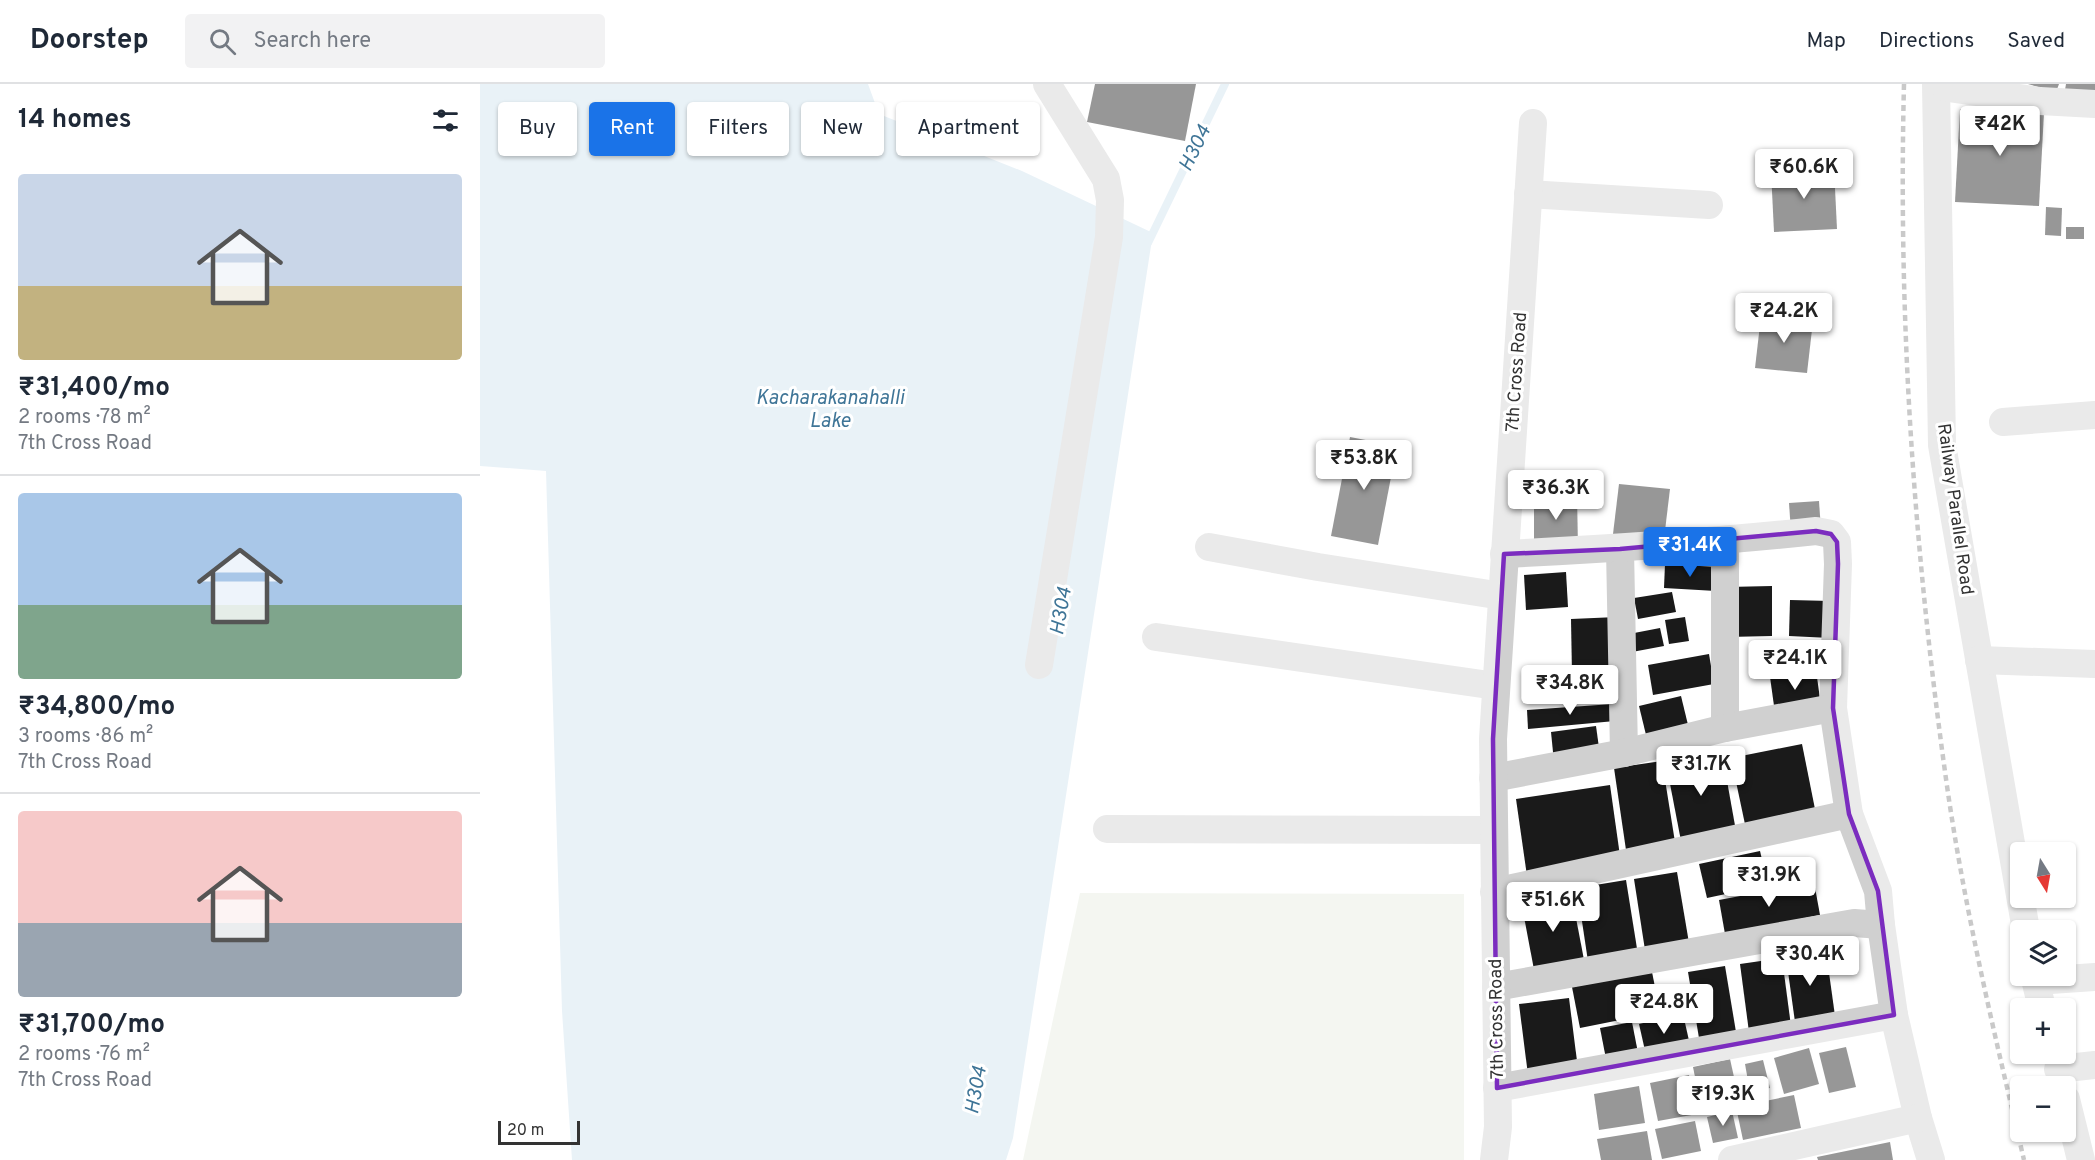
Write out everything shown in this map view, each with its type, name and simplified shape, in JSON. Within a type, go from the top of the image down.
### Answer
[{"type":"street","points":[[1039,665],[1109,237],[1110,200],[1106,179],[1047,84]]},
{"type":"street","name":"Railway Parallel Road","points":[[1936,84],[1942,445],[2024,920]]},
{"type":"street","points":[[1942,84],[1948,88],[2013,90],[2095,104]]},
{"type":"street","name":"7th Cross Road","points":[[1494,1160],[1498,1127],[1493,830],[1496,686],[1533,123]]},
{"type":"street","points":[[1528,194],[1708,205]]},
{"type":"street","points":[[2003,422],[2095,415]]},
{"type":"street","points":[[1504,554],[1620,549],[1816,531],[1831,534],[1837,542],[1833,708],[1849,814],[1878,891],[1894,1015],[1918,1118],[1931,1160]]},
{"type":"street","points":[[1725,541],[1725,728]]},
{"type":"street","points":[[1209,547],[1502,596]]},
{"type":"street","points":[[1620,549],[1624,753]]},
{"type":"street","points":[[1156,637],[1496,686]]},
{"type":"street","points":[[1979,660],[2095,664]]},
{"type":"street","points":[[1493,778],[1624,753],[1725,728],[1833,708]]},
{"type":"street","points":[[1494,892],[1849,814]]},
{"type":"street","points":[[1107,829],[1493,830]]},
{"type":"street","points":[[1496,987],[1854,923],[1881,925]]},
{"type":"street","points":[[2038,988],[2095,977]]},
{"type":"street","points":[[1497,1088],[1894,1015]]},
{"type":"street","points":[[2058,1069],[2095,1065]]},
{"type":"street","points":[[1732,1160],[1918,1118]]},
{"type":"street","points":[[2076,1131],[2085,1158]]},
{"type":"highlighted area","points":[[1816,531],[1831,534],[1837,542],[1838,564],[1833,708],[1849,814],[1878,891],[1894,1015],[1497,1088],[1493,739],[1504,554],[1620,549]]},
{"type":"shaded area","points":[[1080,893],[1464,894],[1464,1160],[1023,1160]]},
{"type":"water","name":"Kacharakanahalli Lake","points":[[480,84],[868,84],[875,102],[801,102],[801,156],[884,156],[884,116],[896,121],[896,156],[984,156],[1022,171],[1153,233],[1013,1138],[1006,1160],[572,1160],[562,1011],[546,471],[480,466]]},
{"type":"building","points":[[1095,84],[1196,84],[1185,141],[1087,122]]},
{"type":"building","points":[[2028,84],[2059,84],[2056,92]]},
{"type":"building","points":[[2066,84],[2095,84],[2095,100],[2064,96]]},
{"type":"building","points":[[1960,109],[2044,113],[2039,206],[1955,202]]},
{"type":"building","points":[[1834,168],[1837,229],[1774,232],[1771,171]]},
{"type":"building","points":[[2046,207],[2062,208],[2061,236],[2045,235]]},
{"type":"building","points":[[2066,227],[2084,227],[2084,239],[2066,239]]},
{"type":"building","points":[[1761,316],[1813,321],[1807,373],[1755,368]]},
{"type":"building","points":[[1350,437],[1397,446],[1378,545],[1331,536]]},
{"type":"building","points":[[1619,484],[1670,489],[1664,539],[1613,534]]},
{"type":"building","points":[[1534,494],[1577,494],[1578,548],[1534,548]]},
{"type":"building","points":[[1819,501],[1821,530],[1791,532],[1789,503]]},
{"type":"building","points":[[1665,564],[1717,567],[1716,591],[1664,588]]},
{"type":"building","points":[[1566,572],[1568,607],[1526,610],[1524,575]]},
{"type":"building","points":[[1772,586],[1772,636],[1727,637],[1727,587]]},
{"type":"building","points":[[1672,592],[1676,612],[1638,619],[1634,598]]},
{"type":"building","points":[[1790,600],[1831,601],[1830,638],[1789,636]]},
{"type":"building","points":[[1617,617],[1619,673],[1572,675],[1571,619]]},
{"type":"building","points":[[1685,617],[1689,641],[1669,644],[1665,620]]},
{"type":"building","points":[[1660,628],[1664,646],[1632,652],[1629,634]]},
{"type":"building","points":[[1709,654],[1714,684],[1653,695],[1648,665]]},
{"type":"building","points":[[1816,670],[1821,706],[1775,713],[1770,677]]},
{"type":"building","points":[[1681,696],[1689,729],[1647,739],[1639,706]]},
{"type":"building","points":[[1613,704],[1615,721],[1528,729],[1527,710]]},
{"type":"building","points":[[1596,726],[1600,755],[1554,762],[1551,732]]},
{"type":"building","points":[[1802,744],[1816,814],[1746,829],[1731,758]]},
{"type":"building","points":[[1722,753],[1736,831],[1681,841],[1666,763]]},
{"type":"building","points":[[1662,761],[1675,842],[1626,850],[1614,768]]},
{"type":"building","points":[[1610,785],[1621,863],[1527,876],[1516,799]]},
{"type":"building","points":[[1760,851],[1768,885],[1707,898],[1699,864]]},
{"type":"building","points":[[1677,872],[1689,943],[1645,950],[1634,879]]},
{"type":"building","points":[[1626,880],[1639,961],[1589,968],[1577,888]]},
{"type":"building","points":[[1814,882],[1820,915],[1725,934],[1719,900]]},
{"type":"building","points":[[1571,892],[1585,965],[1535,975],[1521,901]]},
{"type":"building","points":[[1825,944],[1836,1023],[1796,1029],[1785,950]]},
{"type":"building","points":[[1782,958],[1791,1026],[1749,1032],[1740,964]]},
{"type":"building","points":[[1725,966],[1736,1032],[1699,1038],[1688,972]]},
{"type":"building","points":[[1652,972],[1660,1012],[1580,1028],[1572,987]]},
{"type":"building","points":[[1569,998],[1578,1069],[1528,1075],[1519,1004]]},
{"type":"building","points":[[1683,1014],[1690,1045],[1646,1055],[1639,1024]]},
{"type":"building","points":[[1632,1022],[1639,1058],[1607,1064],[1600,1028]]},
{"type":"building","points":[[1846,1047],[1856,1087],[1829,1093],[1819,1053]]},
{"type":"building","points":[[1809,1048],[1819,1084],[1784,1094],[1774,1058]]},
{"type":"building","points":[[1730,1059],[1740,1104],[1702,1112],[1693,1067]]},
{"type":"building","points":[[1763,1060],[1770,1088],[1750,1092],[1745,1064]]},
{"type":"building","points":[[1689,1075],[1697,1114],[1658,1121],[1650,1083]]},
{"type":"building","points":[[1639,1086],[1645,1123],[1599,1130],[1594,1094]]},
{"type":"building","points":[[1794,1095],[1801,1128],[1743,1140],[1736,1107]]},
{"type":"building","points":[[1732,1111],[1738,1138],[1713,1143],[1707,1117]]},
{"type":"building","points":[[1695,1121],[1701,1151],[1662,1159],[1655,1129]]},
{"type":"building","points":[[1647,1131],[1652,1160],[1601,1160],[1597,1139]]},
{"type":"building","points":[[1890,1142],[1893,1160],[1818,1160],[1817,1157]]},
{"type":"waterway","name":"H304","points":[[1148,243],[1225,84]]},
{"type":"railway","points":[[1904,84],[1906,348],[1917,523],[1935,698],[1954,833],[1981,974],[2024,1160]]}]
